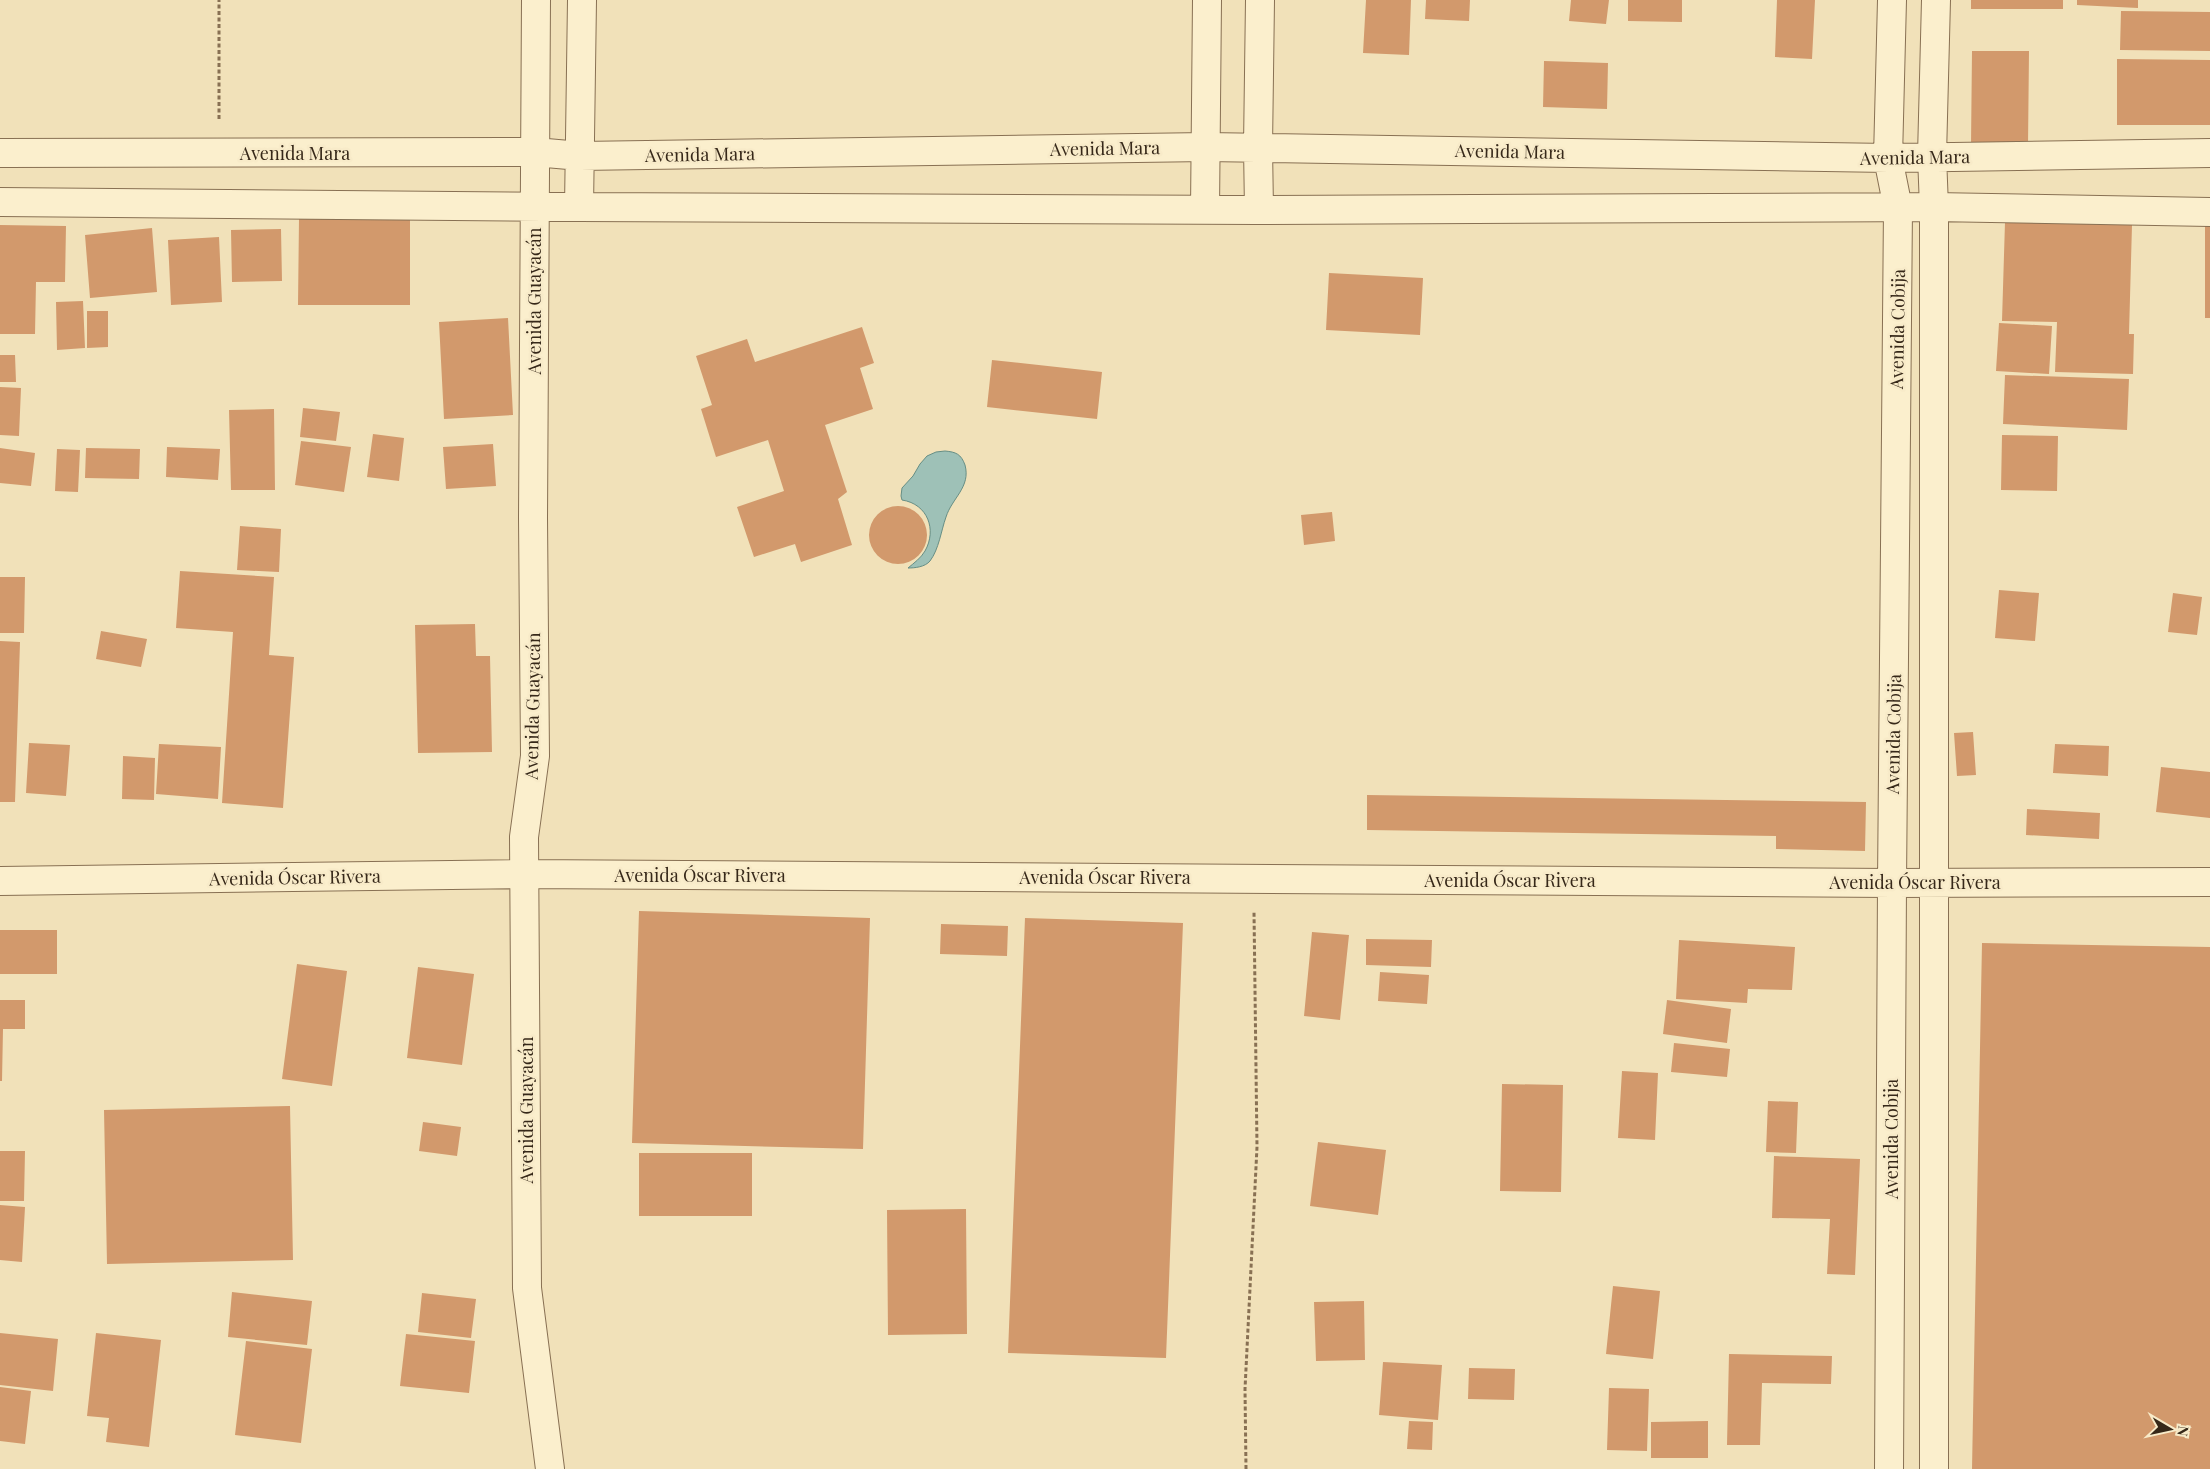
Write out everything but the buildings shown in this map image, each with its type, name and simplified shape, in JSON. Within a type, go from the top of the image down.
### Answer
[{"type":"street","name":"Avenida Guayacán","points":[[536,0],[533,518],[535,756],[524,837],[526,1288],[550,1469]]},
{"type":"street","points":[[579,207],[582,0]]},
{"type":"street","points":[[1204,210],[1207,0]]},
{"type":"street","points":[[1259,210],[1260,0]]},
{"type":"street","name":"Avenida Cobija","points":[[1889,1469],[1898,208],[1888,158],[1892,0]]},
{"type":"street","name":"Avenida Cobija","points":[[1934,1469],[1934,207],[1932,156],[1936,0]]},
{"type":"street","name":"Avenida Mara","points":[[0,154],[535,152],[580,156],[1206,147],[1888,158],[2210,153]]},
{"type":"street","points":[[0,202],[1204,210],[1934,207],[2210,212]]},
{"type":"street","name":"Avenida Óscar Rivera","points":[[0,881],[524,874],[1892,883],[1934,881],[2210,882]]},
{"type":"path","points":[[218,154],[219,0]]},
{"type":"path","points":[[1246,1469],[1245,1389],[1257,1147],[1254,878]]},
{"type":"water","points":[[945,451],[955,453],[962,458],[965,465],[965,480],[949,510],[938,545],[930,561],[923,566],[908,568],[925,551],[929,543],[930,527],[924,512],[911,502],[902,500],[902,488],[927,456]]}]
